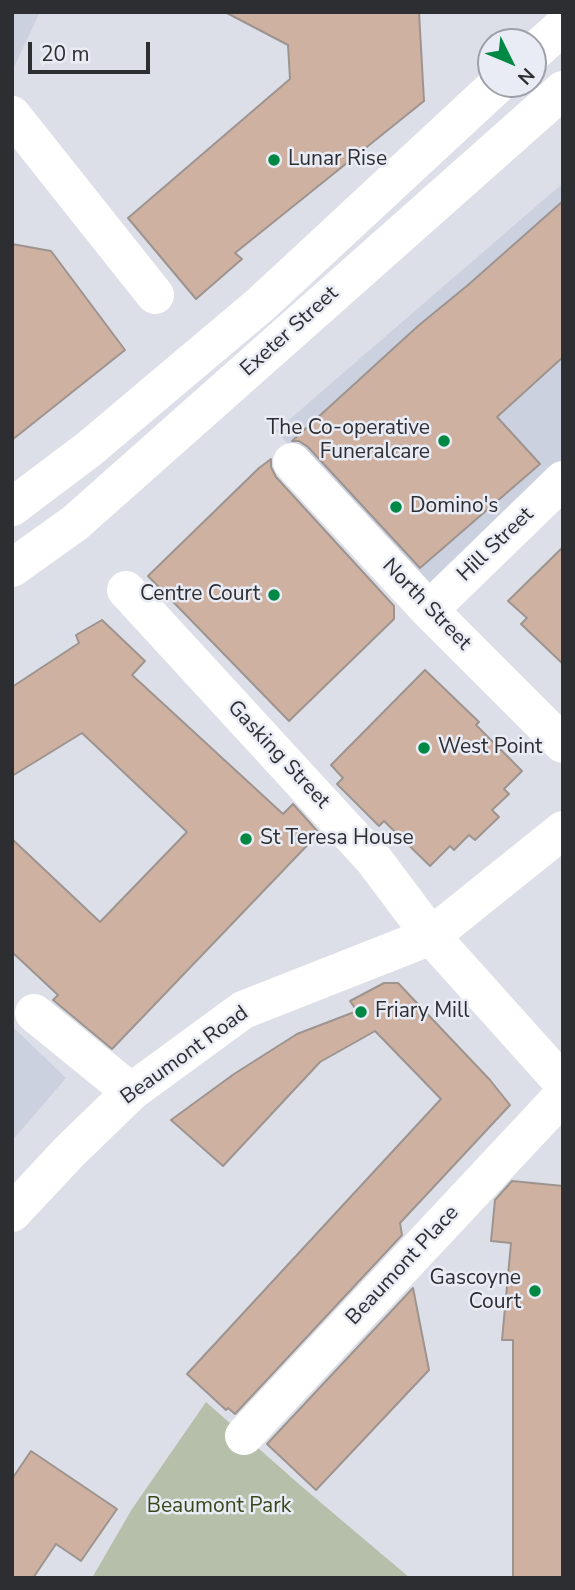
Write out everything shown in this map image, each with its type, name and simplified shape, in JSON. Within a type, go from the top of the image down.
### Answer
[{"type":"street","points":[[547,40],[563,26]]},
{"type":"street","name":"Exeter Street","points":[[12,568],[75,523],[563,90]]},
{"type":"street","name":"Exeter Street","points":[[12,508],[89,449],[261,304],[483,98]]},
{"type":"street","points":[[19,125],[128,261],[152,298]]},
{"type":"street","name":"North Street","points":[[292,462],[429,610],[563,744]]},
{"type":"street","name":"Hill Street","points":[[429,610],[563,480]]},
{"type":"street","name":"Gasking Street","points":[[126,590],[374,860],[431,936],[563,1083]]},
{"type":"street","name":"Beaumont Road","points":[[12,1213],[69,1152],[131,1092],[243,1010],[431,936],[563,830]]},
{"type":"street","points":[[34,1013],[131,1092]]},
{"type":"street","name":"Beaumont Place","points":[[244,1436],[563,1096]]},
{"type":"shaded area","points":[[12,12],[40,12],[14,67],[12,66]]},
{"type":"shaded area","points":[[563,183],[563,464],[431,599],[276,431]]},
{"type":"shaded area","points":[[12,1026],[66,1078],[12,1141]]},
{"type":"green space","name":"Beaumont Park","points":[[206,1402],[410,1578],[92,1578],[132,1509]]},
{"type":"building","name":"Lunar Rise","points":[[225,12],[419,12],[424,101],[235,253],[242,259],[196,299],[128,218],[290,79],[288,45]]},
{"type":"building","points":[[563,201],[563,357],[497,417],[540,464],[420,568],[308,447],[299,441],[292,441],[418,326]]},
{"type":"building","points":[[12,244],[51,251],[125,350],[12,440]]},
{"type":"building","name":"Centre Court","points":[[271,459],[271,467],[276,477],[394,606],[394,619],[289,721],[148,576]]},
{"type":"building","points":[[563,547],[563,664],[521,624],[527,618],[508,601]]},
{"type":"building","name":"St Teresa House","points":[[102,620],[145,661],[132,675],[283,814],[293,804],[319,833],[112,1049],[53,1000],[58,995],[12,952],[12,839],[100,922],[187,832],[82,733],[12,776],[12,687],[79,643],[76,635]]},
{"type":"building","name":"West Point","points":[[425,670],[479,722],[476,725],[522,771],[504,789],[509,794],[492,810],[499,817],[475,840],[469,835],[454,850],[450,846],[430,866],[384,821],[379,826],[337,784],[343,778],[331,765]]},
{"type":"building","points":[[384,983],[398,983],[490,1080],[510,1105],[400,1223],[402,1235],[235,1414],[228,1408],[226,1410],[187,1374],[441,1099],[375,1031],[320,1062],[223,1166],[171,1120],[234,1074],[297,1034],[357,1011],[350,1001]]},
{"type":"building","points":[[512,1181],[563,1186],[563,1578],[513,1578],[513,1340],[502,1340],[511,1243],[491,1241],[495,1200]]},
{"type":"building","points":[[413,1288],[429,1370],[316,1490],[267,1444]]},
{"type":"building","points":[[31,1451],[117,1509],[81,1561],[56,1544],[33,1578],[12,1578],[12,1479]]},
{"type":"place","name":"Lunar Rise","points":[[274,160]]},
{"type":"place","name":"The Co-operative Funeralcare","points":[[444,441]]},
{"type":"place","name":"Domino's","points":[[396,507]]},
{"type":"place","name":"Centre Court","points":[[274,595]]},
{"type":"place","name":"West Point","points":[[424,748]]},
{"type":"place","name":"St Teresa House","points":[[246,839]]},
{"type":"place","name":"Friary Mill","points":[[361,1012]]},
{"type":"place","name":"Gascoyne Court","points":[[535,1291]]}]
